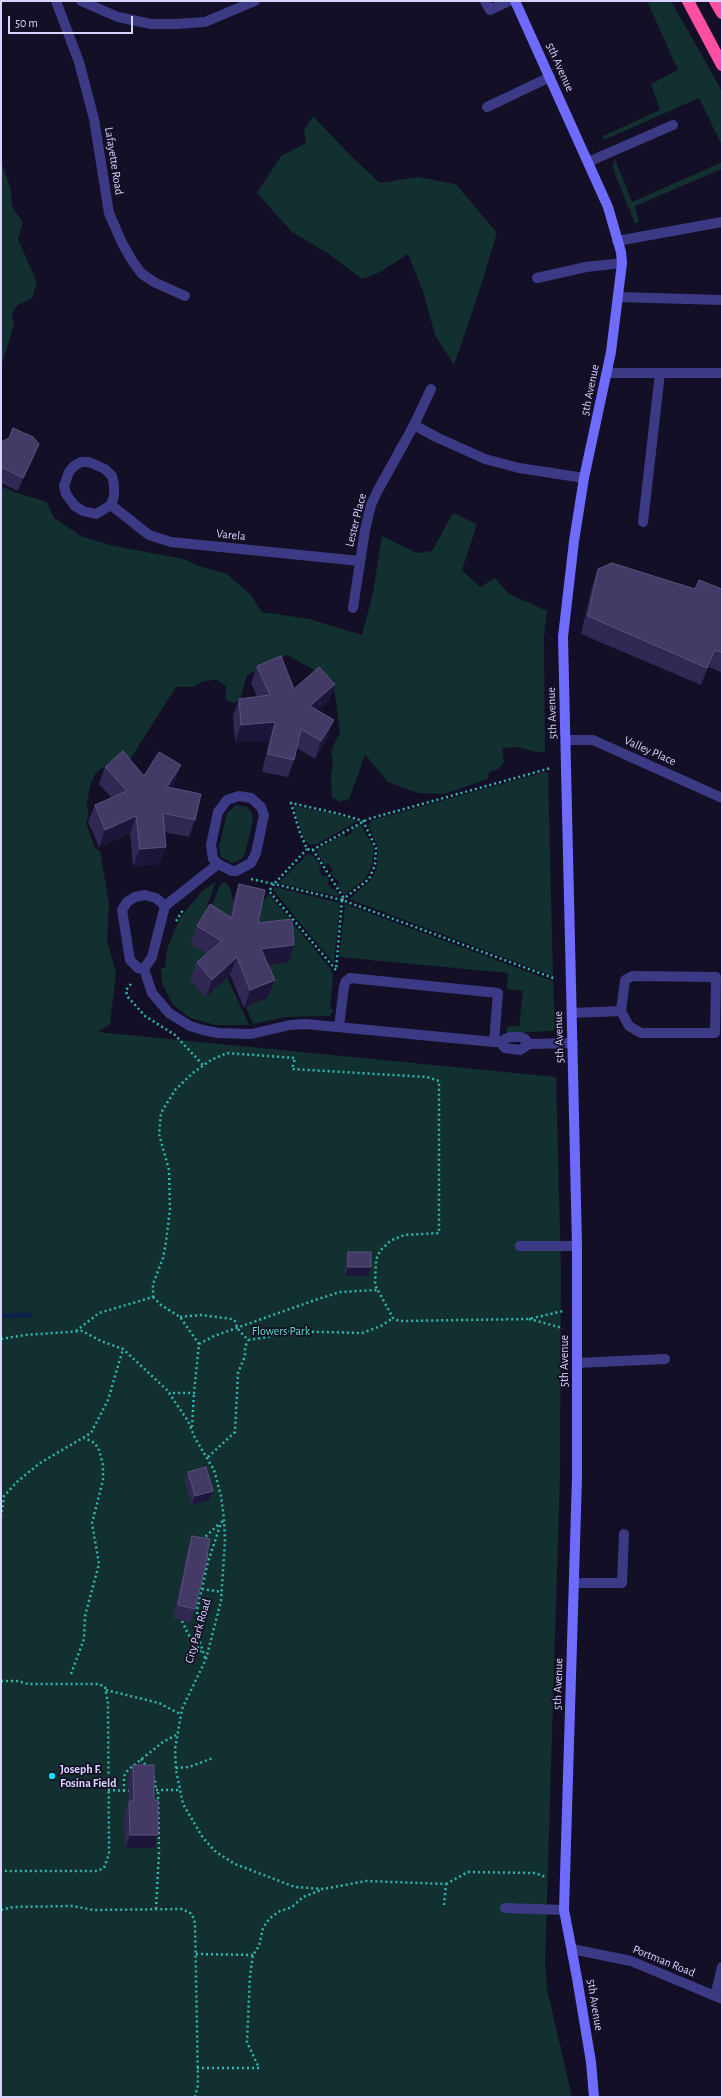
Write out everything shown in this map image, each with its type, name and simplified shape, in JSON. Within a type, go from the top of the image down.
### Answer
[{"type":"highway","points":[[688,1],[722,65]]},
{"type":"highway","points":[[715,1],[722,13]]},
{"type":"street","name":"Lafayette Road","points":[[56,1],[79,62],[94,119],[109,213],[122,244],[132,262],[142,274],[156,283],[185,296]]},
{"type":"street","points":[[81,1],[118,16],[151,24],[176,24],[205,22],[255,1]]},
{"type":"street","points":[[485,1],[490,10],[509,1]]},
{"type":"street","name":"5th Avenue","points":[[515,1],[612,218],[621,252],[622,263],[607,373],[584,478],[564,612],[563,664],[577,1246],[574,1583],[564,1910],[591,2062],[594,2097]]},
{"type":"street","points":[[487,107],[550,77]]},
{"type":"street","points":[[588,162],[673,125]]},
{"type":"street","points":[[617,241],[722,222]]},
{"type":"street","points":[[537,278],[586,267],[622,263]]},
{"type":"street","points":[[618,296],[722,300]]},
{"type":"street","points":[[607,373],[722,373]]},
{"type":"street","points":[[643,522],[660,373]]},
{"type":"street","name":"Lester Place","points":[[353,608],[371,505],[414,425],[431,389]]},
{"type":"street","points":[[414,425],[436,437],[485,459],[519,468],[584,478]]},
{"type":"street","points":[[81,462],[89,462],[105,469],[112,476],[114,496],[111,505],[103,511],[89,514],[70,500],[64,486],[69,472],[74,466],[81,462]]},
{"type":"street","name":"Varela","points":[[111,505],[149,535],[171,542],[360,561]]},
{"type":"street","name":"Valley Place","points":[[566,740],[593,740],[722,798]]},
{"type":"street","points":[[239,796],[251,798],[261,806],[264,815],[256,853],[250,863],[242,870],[232,871],[218,864],[213,859],[210,845],[218,812],[227,800],[239,796]]},
{"type":"street","points":[[144,970],[152,957],[165,906],[218,864]]},
{"type":"street","points":[[165,906],[156,898],[145,895],[135,897],[127,902],[122,910],[129,956],[133,965],[144,970],[152,993],[164,1008],[180,1020],[204,1030],[218,1033],[251,1034],[290,1025],[339,1027],[497,1042],[506,1038],[521,1037],[529,1044],[573,1042]]},
{"type":"street","points":[[632,976],[716,977],[715,1033],[641,1032],[629,1026],[621,1011],[625,980],[632,976]]},
{"type":"street","points":[[339,1027],[344,986],[346,981],[350,978],[498,993],[497,1042]]},
{"type":"street","points":[[572,1013],[621,1011]]},
{"type":"street","points":[[520,1246],[577,1246]]},
{"type":"street","points":[[577,1363],[666,1359]]},
{"type":"street","points":[[574,1583],[622,1583],[624,1534]]},
{"type":"street","points":[[505,1908],[564,1910]]},
{"type":"street","name":"Portman Road","points":[[572,1949],[631,1960],[718,1998]]},
{"type":"street","points":[[718,1998],[722,1967]]},
{"type":"path","points":[[307,849],[313,850],[363,821],[551,768]]},
{"type":"path","points":[[307,849],[300,833],[291,803],[340,814],[363,821],[376,848],[375,865],[367,881],[342,900]]},
{"type":"path","points":[[307,849],[270,890],[336,970],[343,897],[313,850]]},
{"type":"path","points":[[248,878],[342,900],[556,979]]},
{"type":"path","points":[[175,923],[187,904]]},
{"type":"path","points":[[131,984],[126,990],[127,996],[145,1016],[174,1035],[203,1065]]},
{"type":"path","points":[[192,1428],[199,1344],[180,1316],[153,1297],[153,1284],[160,1266],[166,1242],[170,1209],[169,1170],[159,1134],[159,1121],[162,1109],[175,1090],[203,1065],[227,1052],[295,1058],[292,1069],[427,1077],[439,1081],[439,1233],[409,1234],[390,1241],[380,1251],[376,1260],[375,1276],[377,1290],[393,1318],[399,1320],[529,1319],[563,1311]]},
{"type":"path","points":[[199,1344],[214,1336],[340,1292],[377,1290]]},
{"type":"path","points":[[76,1331],[99,1313],[153,1297]]},
{"type":"path","points":[[180,1316],[208,1316],[232,1319],[236,1322],[237,1328],[248,1340]]},
{"type":"path","points":[[248,1340],[268,1337],[283,1331],[362,1333],[381,1326],[393,1318]]},
{"type":"path","points":[[529,1319],[563,1328]]},
{"type":"path","name":"City Park Road","points":[[1,1339],[25,1335],[76,1331],[86,1332],[101,1341],[123,1349],[169,1393],[192,1428],[195,1438],[208,1457],[221,1496],[224,1519],[222,1592],[217,1620],[206,1658],[184,1703],[180,1714],[176,1735],[176,1768],[179,1790],[183,1804],[191,1820],[203,1838],[216,1852],[246,1870],[295,1887],[323,1889],[366,1881],[446,1884]]},
{"type":"path","points":[[208,1457],[235,1432],[238,1372],[244,1358],[245,1346],[248,1340]]},
{"type":"path","points":[[1,1517],[2,1496],[40,1463],[91,1433],[108,1400],[123,1349]]},
{"type":"path","points":[[169,1393],[194,1393]]},
{"type":"path","points":[[71,1674],[84,1639],[85,1616],[99,1564],[92,1523],[103,1480],[103,1465],[99,1450],[95,1443],[84,1438]]},
{"type":"path","points":[[200,1544],[206,1534],[224,1519]]},
{"type":"path","points":[[203,1654],[197,1623],[202,1588],[220,1523]]},
{"type":"path","points":[[202,1588],[222,1592]]},
{"type":"path","points":[[182,1621],[188,1634],[206,1658]]},
{"type":"path","points":[[1,1680],[17,1681],[28,1684],[99,1684],[105,1687],[108,1703],[109,1854],[104,1868],[94,1871],[1,1871]]},
{"type":"path","points":[[106,1690],[156,1702],[180,1714]]},
{"type":"path","points":[[124,1790],[126,1772],[163,1742],[176,1735]]},
{"type":"path","points":[[176,1768],[189,1767],[213,1758]]},
{"type":"path","points":[[141,1759],[154,1778],[157,1790],[159,1852],[156,1910]]},
{"type":"path","points":[[108,1790],[128,1790]]},
{"type":"path","points":[[149,1790],[179,1790]]},
{"type":"path","points":[[444,1905],[446,1884],[468,1872],[535,1873],[546,1877]]},
{"type":"path","points":[[197,2068],[258,2068],[247,2042],[250,1975],[253,1955],[259,1946],[263,1928],[269,1919],[278,1912],[292,1907],[303,1897],[323,1889]]},
{"type":"path","points":[[1,1910],[12,1907],[74,1906],[93,1910],[182,1910],[192,1914],[195,1923],[196,1954],[198,2089],[195,2097]]},
{"type":"path","points":[[196,1954],[253,1955]]},
{"type":"green space","points":[[647,1],[671,1],[718,84],[722,92],[722,146],[699,98],[604,140],[603,136],[660,110],[651,84],[678,70]]},
{"type":"green space","points":[[313,116],[349,154],[380,183],[417,177],[456,184],[497,233],[454,365],[435,335],[423,291],[408,254],[380,272],[362,279],[329,254],[292,232],[257,193],[281,156],[306,143],[304,130]]},
{"type":"green space","points":[[615,159],[632,202],[722,162],[722,169],[635,206],[639,222],[635,224],[612,166]]},
{"type":"green space","points":[[1,161],[11,190],[12,207],[23,222],[18,239],[37,283],[32,298],[18,305],[12,313],[14,324],[1,367]]},
{"type":"green space","name":"Flowers Park","points":[[1,486],[14,492],[47,502],[54,518],[81,536],[109,545],[184,559],[199,566],[227,574],[250,594],[262,612],[309,619],[362,635],[373,593],[382,536],[417,553],[432,551],[453,513],[477,524],[462,570],[480,587],[495,578],[509,594],[547,611],[544,636],[545,752],[536,752],[517,747],[502,748],[504,762],[499,769],[489,772],[488,779],[444,794],[418,793],[388,782],[365,755],[349,799],[340,802],[332,797],[331,775],[333,762],[331,751],[340,732],[333,680],[287,655],[247,675],[240,700],[234,703],[226,700],[226,686],[217,680],[203,681],[193,687],[176,687],[129,761],[108,763],[95,774],[90,786],[87,804],[89,816],[86,823],[95,848],[100,851],[109,903],[107,940],[116,973],[110,1024],[98,1032],[556,1077],[561,1272],[560,1474],[545,1962],[547,1989],[572,2097],[1,2097]]},
{"type":"green space","points":[[545,772],[548,773],[553,976],[349,899],[371,880],[377,868],[378,847],[368,825],[372,820]]},
{"type":"green space","points":[[236,805],[247,807],[252,813],[253,820],[245,854],[240,860],[232,863],[221,857],[219,846],[227,813]]},
{"type":"green space","points":[[294,806],[358,821],[317,844],[310,845],[303,838]]},
{"type":"green space","points":[[360,824],[374,848],[372,865],[365,879],[344,895],[337,885],[340,883],[330,873],[333,871],[328,863],[325,865],[317,852],[318,849],[344,834],[346,837],[353,832],[351,829]]},
{"type":"green space","points":[[308,854],[314,856],[321,867],[319,869],[323,877],[326,875],[329,880],[327,882],[332,889],[334,888],[340,897],[278,883]]},
{"type":"green space","points":[[216,882],[202,920],[209,952],[206,997],[225,978],[228,979],[249,1025],[216,1025],[190,1018],[173,1005],[162,983],[161,968],[165,968],[167,949],[180,918],[202,891]]},
{"type":"green space","points":[[226,882],[231,890],[233,901],[229,920],[207,917],[221,883]]},
{"type":"green space","points":[[275,887],[340,903],[334,964],[273,890]]},
{"type":"green space","points":[[269,894],[331,969],[333,976],[330,1009],[334,1009],[329,1016],[285,1017],[253,1024],[246,1007],[268,997],[251,933],[259,907]]},
{"type":"green space","points":[[345,904],[553,981],[555,1027],[553,1031],[507,1032],[508,1026],[519,1026],[523,991],[507,989],[508,973],[339,957]]},
{"type":"building","points":[[13,428],[33,437],[39,444],[23,478],[1,467],[1,442],[9,438]]},
{"type":"building","points":[[612,563],[695,589],[699,580],[722,589],[722,653],[715,650],[707,668],[588,616],[598,569]]},
{"type":"building","points":[[281,656],[294,689],[319,667],[335,684],[310,706],[334,720],[321,741],[301,729],[294,760],[268,754],[275,722],[241,725],[239,699],[270,695],[257,666]]},
{"type":"building","points":[[123,751],[144,776],[159,752],[181,765],[167,787],[201,794],[195,820],[163,813],[166,847],[140,849],[136,816],[105,830],[95,805],[127,791],[105,767]]},
{"type":"building","points":[[239,884],[265,890],[258,923],[292,919],[294,945],[261,949],[275,980],[250,990],[237,957],[212,980],[197,962],[222,941],[197,926],[210,904],[232,918]]},
{"type":"building","points":[[348,1252],[371,1252],[371,1267],[348,1267]]},
{"type":"building","points":[[206,1467],[213,1491],[195,1496],[188,1472]]},
{"type":"building","points":[[192,1536],[210,1539],[208,1555],[195,1609],[178,1605]]},
{"type":"building","points":[[133,1765],[154,1765],[154,1800],[158,1800],[158,1835],[130,1835],[129,1801],[134,1801]]},
{"type":"waterway","points":[[1,1316],[30,1315]]},
{"type":"place","name":"Joseph F. Fosina Field","points":[[52,1776]]}]
